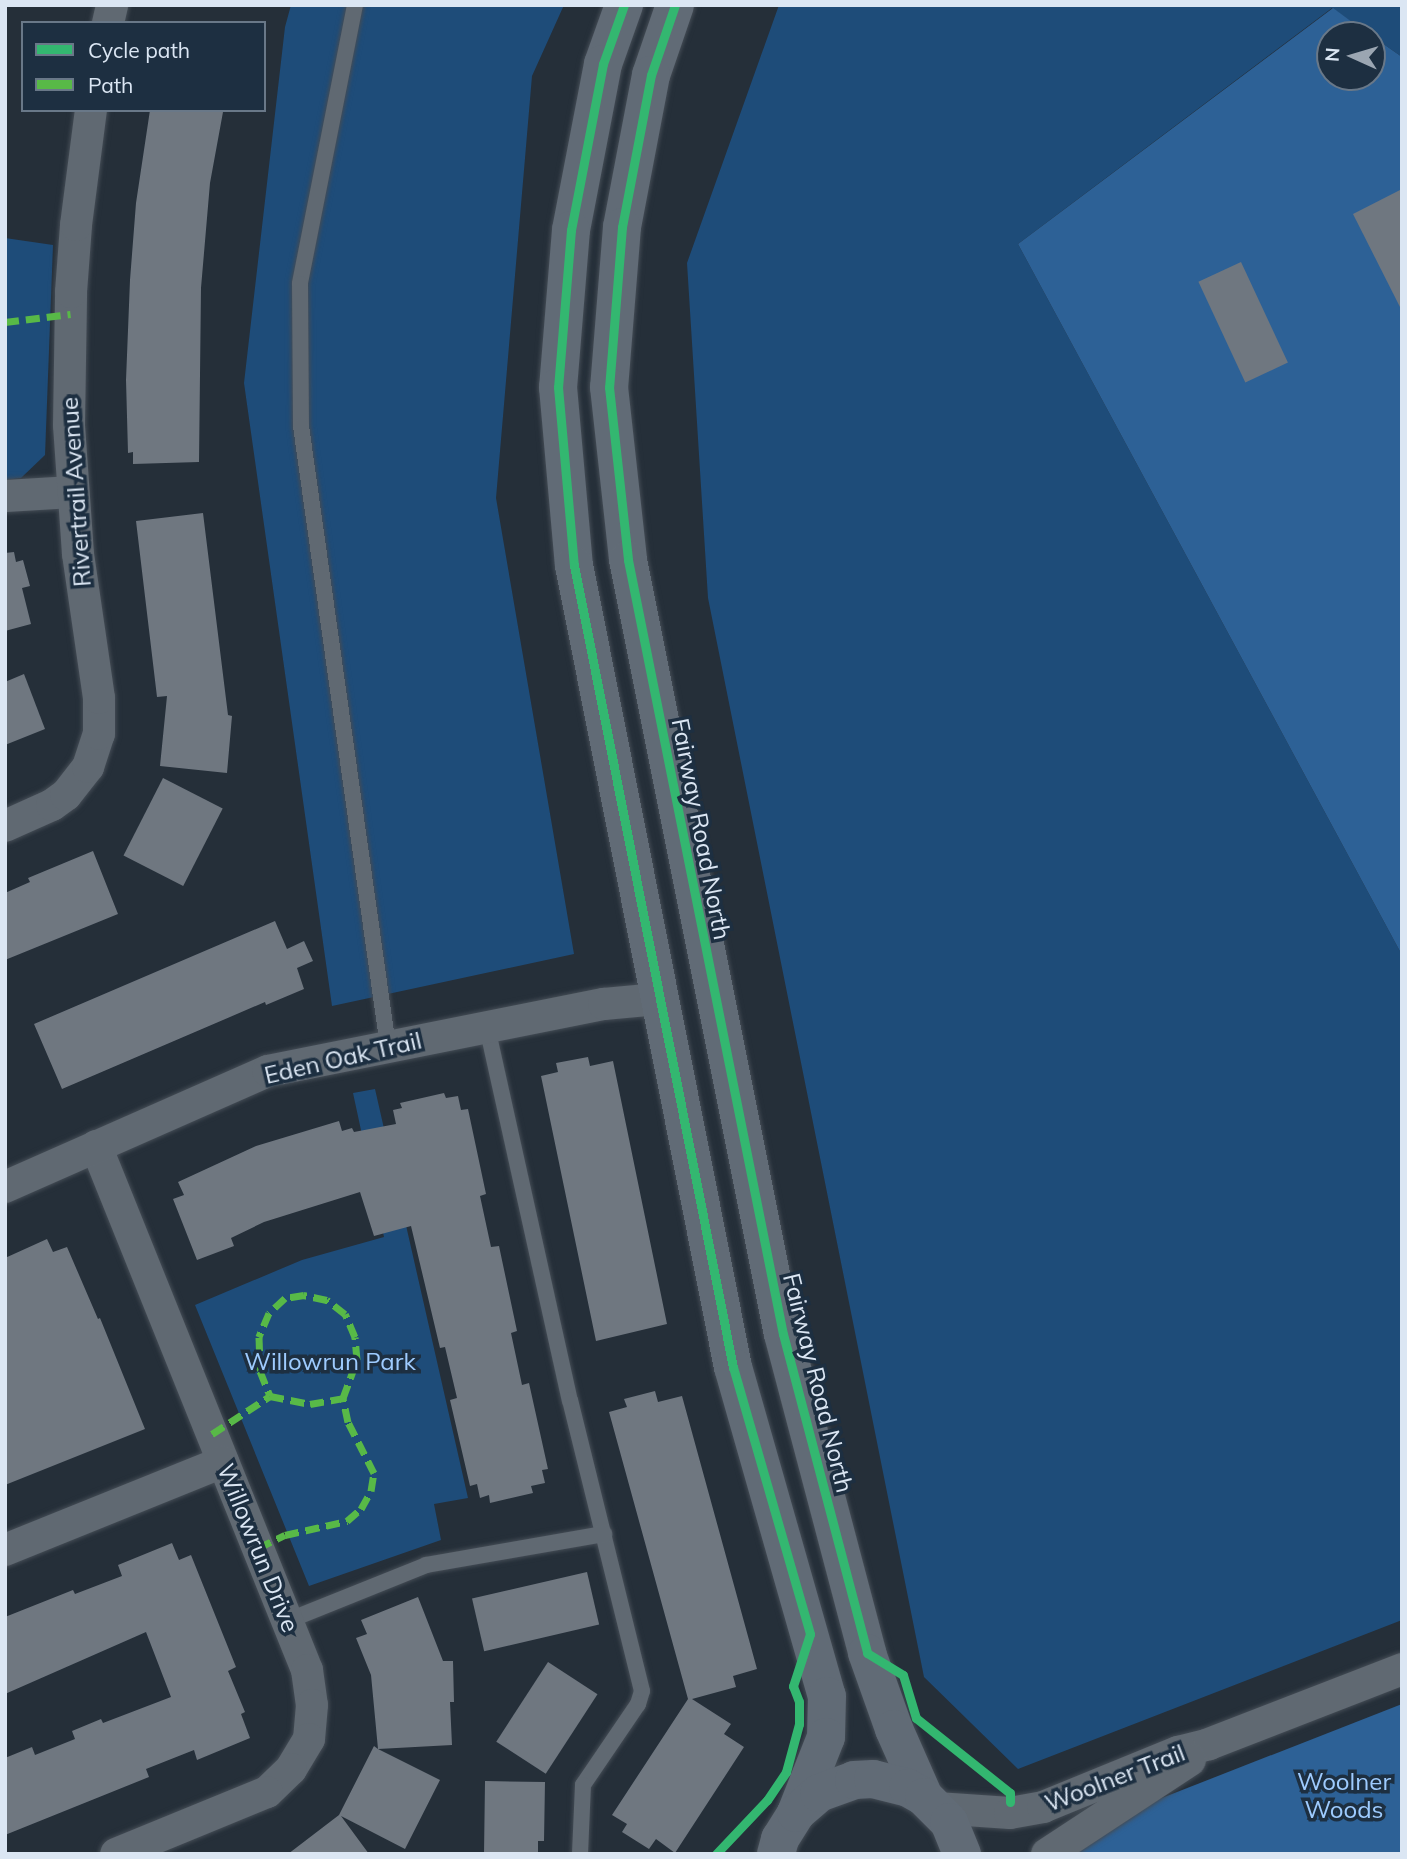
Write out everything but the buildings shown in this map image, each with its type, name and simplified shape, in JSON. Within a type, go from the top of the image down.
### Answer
[{"type":"main road","points":[[624,5],[603,64],[570,230],[558,387],[573,565],[733,1367],[827,1696],[827,1737],[796,1813],[780,1839],[776,1854]]},
{"type":"main road","name":"Fairway Road North","points":[[675,5],[651,75],[621,240],[609,387],[628,559],[783,1334],[867,1653],[894,1729],[931,1802],[949,1822],[962,1854]]},
{"type":"main road","points":[[796,1813],[819,1793],[855,1780],[891,1782],[931,1802]]},
{"type":"street","name":"Rivertrail Avenue","points":[[5,826],[52,805],[66,794],[88,767],[99,734],[99,698],[85,615],[73,492],[69,358],[76,225],[91,112]]},
{"type":"street","points":[[5,496],[73,492]]},
{"type":"street","name":"Eden Oak Trail","points":[[5,1187],[268,1071],[604,1004],[658,999]]},
{"type":"street","name":"Willowrun Drive","points":[[96,1146],[307,1671],[312,1705],[309,1739],[291,1769],[267,1792],[116,1854]]},
{"type":"street","points":[[5,1550],[223,1462]]},
{"type":"street","name":"Woolner Trail","points":[[931,1802],[1010,1813],[1043,1807],[1178,1752],[1209,1744],[1402,1669]]},
{"type":"street","name":"Woolner Trail","points":[[1047,1854],[1103,1814],[1171,1774],[1209,1744]]},
{"type":"lane","points":[[355,5],[300,284],[301,426],[388,1047]]},
{"type":"lane","points":[[487,1027],[565,1378],[642,1691],[638,1704],[583,1786],[580,1854]]},
{"type":"lane","points":[[287,1620],[426,1565],[604,1534]]},
{"type":"green space","points":[[291,5],[564,5],[532,76],[496,498],[574,954],[332,1006],[244,383],[285,27]]},
{"type":"green space","points":[[779,5],[1402,5],[1402,57],[1386,46],[1386,21],[1351,21],[1332,8],[1018,244],[1402,955],[1402,1620],[1018,1769],[924,1677],[708,598],[687,263]]},
{"type":"green space","points":[[1333,8],[1351,21],[1316,21],[1316,91],[1386,91],[1386,46],[1402,57],[1402,955],[1018,244]]},
{"type":"green space","points":[[5,238],[53,245],[45,455],[21,478],[5,480]]},
{"type":"green space","name":"Willowrun Park","points":[[375,1089],[468,1498],[434,1504],[441,1540],[309,1586],[195,1305],[302,1260],[384,1237],[353,1093]]},
{"type":"green space","name":"Woolner Woods","points":[[1402,1704],[1402,1854],[1033,1854],[1039,1846]]},
{"type":"marked path","points":[[5,322],[71,314]]},
{"type":"marked path","points":[[258,1548],[285,1535],[347,1521],[361,1509],[371,1491],[374,1473],[348,1422],[343,1398],[357,1360],[355,1337],[345,1314],[327,1300],[304,1295],[285,1298],[269,1313],[259,1337],[260,1371],[270,1396]]},
{"type":"marked path","points":[[270,1396],[310,1404],[343,1398]]},
{"type":"marked path","points":[[212,1434],[270,1396]]},
{"type":"cycle path","points":[[624,5],[603,64],[571,230],[558,387],[574,565],[733,1367],[810,1634],[793,1686],[799,1702],[799,1724],[786,1772],[767,1800],[716,1854]]},
{"type":"cycle path","points":[[675,5],[651,75],[622,227],[609,387],[628,560],[783,1334],[867,1653],[903,1675],[916,1718],[1010,1793],[1010,1802]]}]
